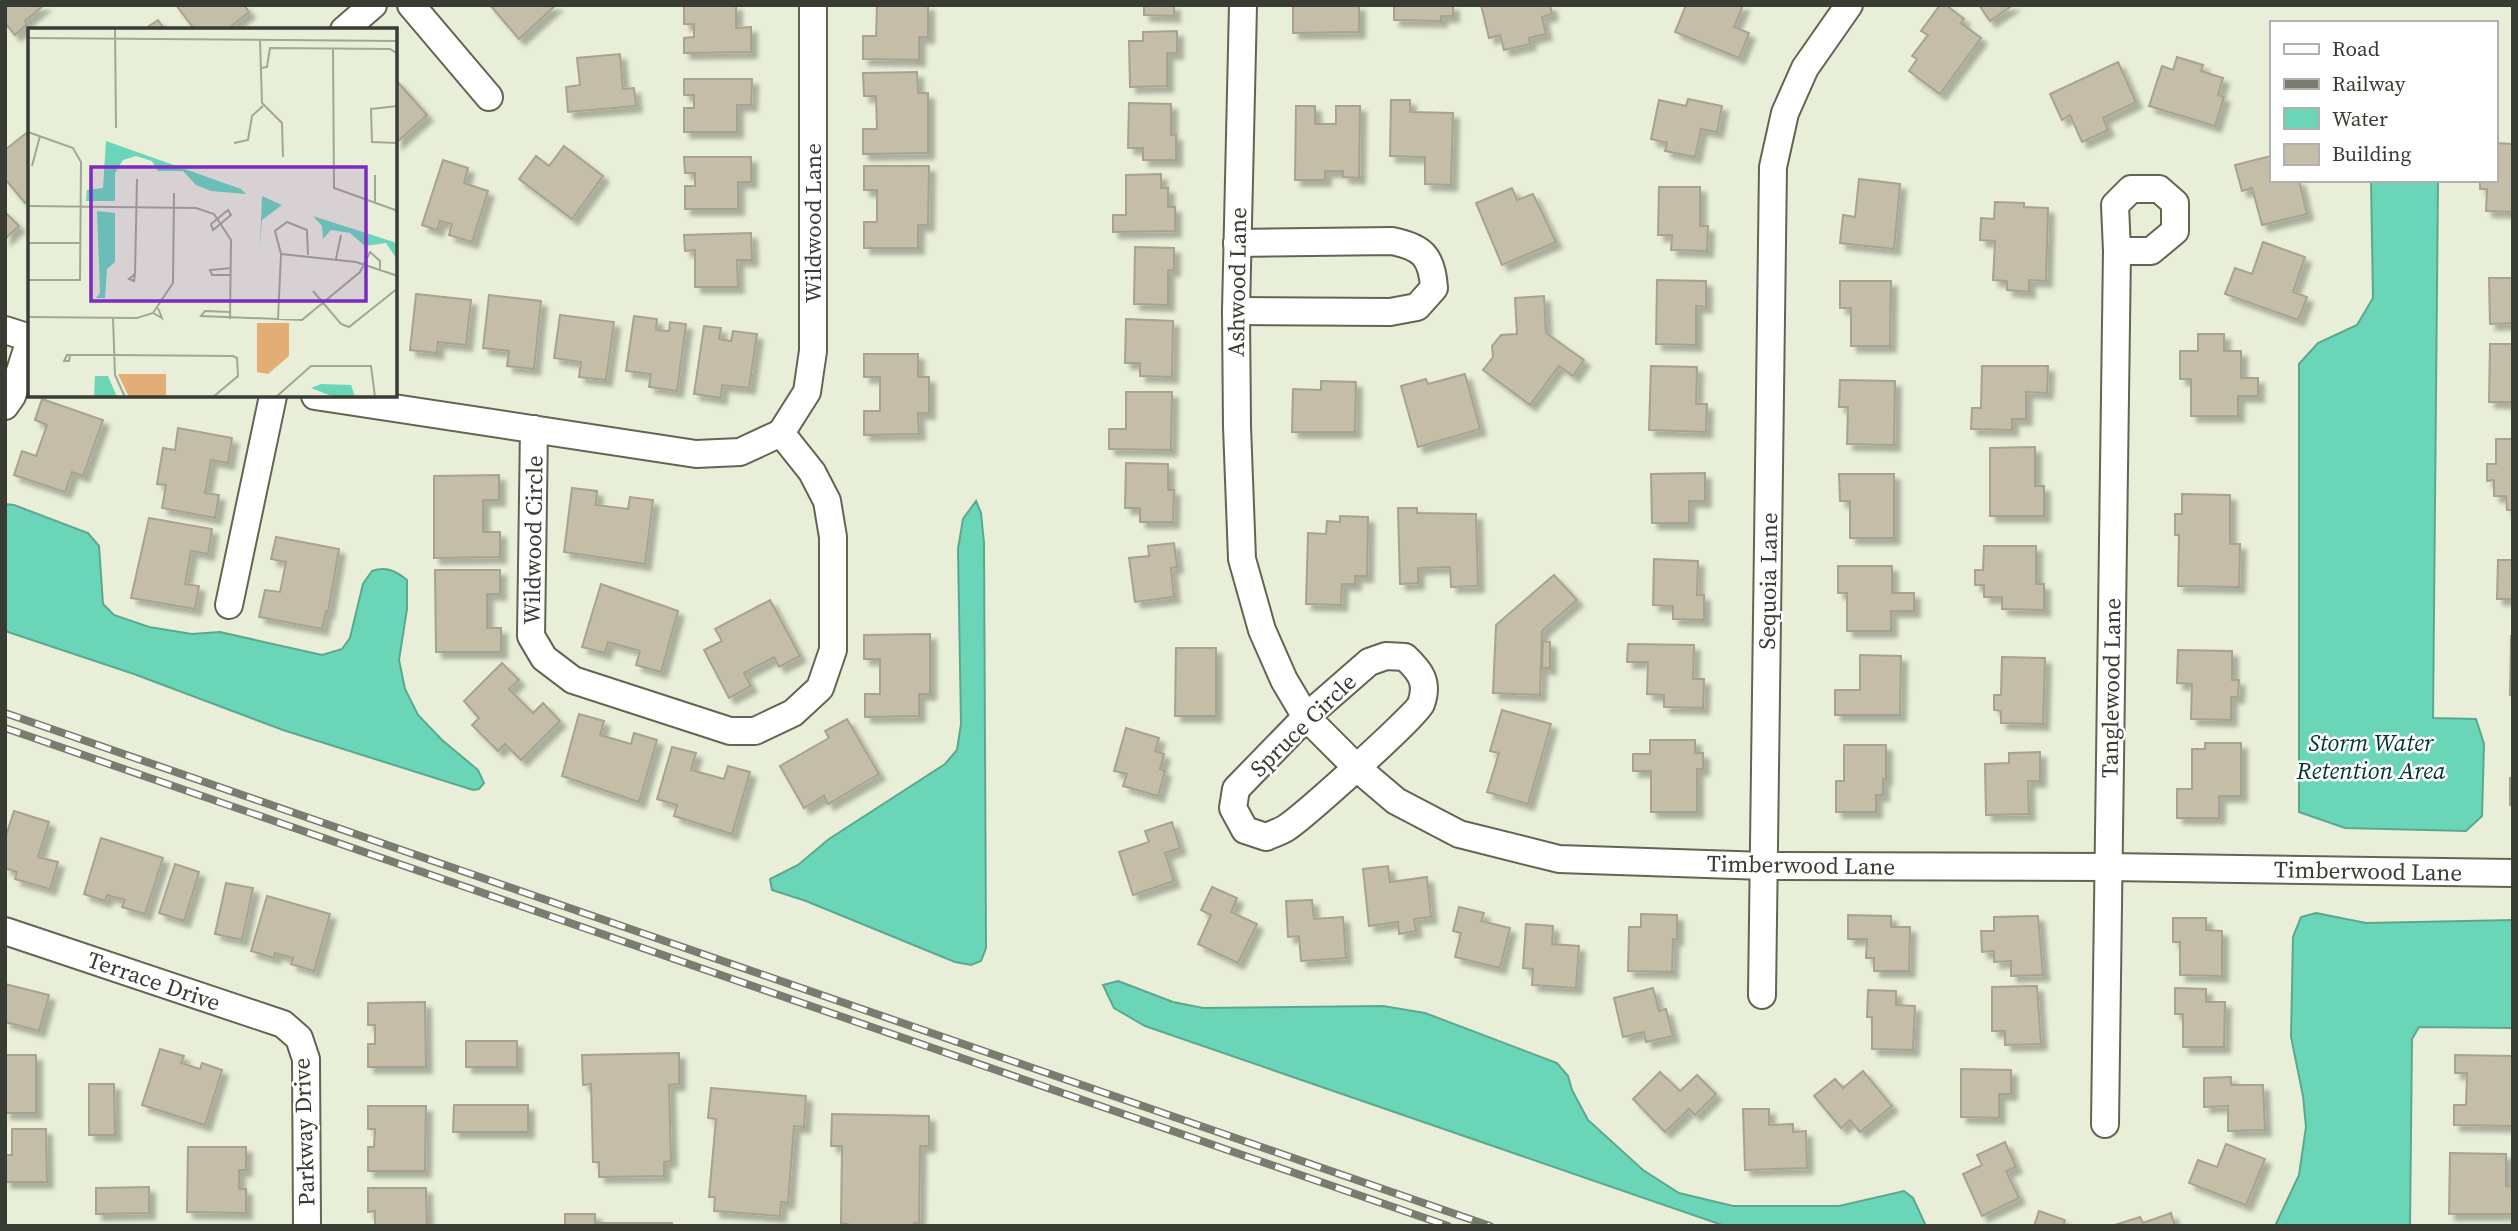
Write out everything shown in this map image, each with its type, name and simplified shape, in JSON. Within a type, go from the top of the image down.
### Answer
[{"type":"street","points":[[346,28],[373,5]]},
{"type":"street","points":[[411,5],[489,97]]},
{"type":"street","name":"Wildwood Lane","points":[[780,433],[807,392],[813,351],[813,5]]},
{"type":"street","name":"Ashwood Lane","points":[[1242,559],[1237,426],[1237,243],[1243,5]]},
{"type":"street","name":"Sequoia Lane","points":[[1762,995],[1773,167],[1785,113],[1805,68],[1849,5]]},
{"type":"street","points":[[1237,243],[1392,241],[1414,245],[1433,267],[1434,288],[1417,307],[1390,312],[1237,311]]},
{"type":"street","name":"Tanglewood Lane","points":[[2105,1125],[2117,251]]},
{"type":"street","points":[[5,330],[28,338]]},
{"type":"street","points":[[5,406],[12,396],[28,345]]},
{"type":"street","points":[[229,605],[273,397]]},
{"type":"street","points":[[322,397],[696,454],[740,452],[780,433]]},
{"type":"street","name":"Wildwood Circle","points":[[534,429],[531,636],[544,658],[573,680],[730,731],[755,731],[793,713],[820,688],[833,650],[833,537],[827,501],[812,472],[780,433]]},
{"type":"street","name":"Timberwood Lane","points":[[1242,559],[1262,630],[1284,680],[1307,717],[1356,767],[1396,801],[1460,834],[1559,859],[1765,866],[2109,867],[2513,873]]},
{"type":"street","name":"Spruce Circle","points":[[1386,656],[1405,657],[1420,672],[1424,690],[1420,707],[1356,767],[1285,829],[1266,837],[1245,830],[1233,808],[1236,789],[1307,717],[1369,662],[1386,656]]},
{"type":"street","name":"Terrace Drive","points":[[5,931],[283,1024],[299,1038]]},
{"type":"street","name":"Parkway Drive","points":[[299,1038],[306,1059],[307,1226]]},
{"type":"water","name":"Storm Water Retention Area","points":[[2371,182],[2438,182],[2433,718],[2476,719],[2484,744],[2482,816],[2466,831],[2345,828],[2299,812],[2299,364],[2318,343],[2357,325],[2373,298]]},
{"type":"water","points":[[976,501],[981,513],[984,543],[986,948],[981,961],[971,965],[955,962],[806,901],[772,890],[770,879],[798,865],[829,839],[945,764],[957,750],[961,724],[958,549],[963,519]]},
{"type":"water","points":[[5,504],[88,533],[99,546],[103,604],[114,615],[149,627],[192,634],[220,632],[322,655],[342,649],[350,638],[363,584],[372,571],[386,569],[399,574],[407,580],[407,609],[399,660],[405,689],[418,715],[442,740],[478,770],[484,783],[479,789],[473,790],[283,730],[134,674],[5,631]]},
{"type":"water","points":[[2316,913],[2366,923],[2513,920],[2513,1028],[2419,1027],[2412,1039],[2410,1226],[2275,1226],[2299,1175],[2306,1127],[2303,1096],[2291,1037],[2293,937],[2301,917]]},
{"type":"water","points":[[1118,981],[1173,1002],[1203,1008],[1383,1006],[1425,1013],[1557,1063],[1568,1076],[1572,1090],[1588,1120],[1643,1170],[1679,1193],[1733,1206],[1839,1206],[1904,1191],[1913,1198],[1926,1226],[1725,1226],[1145,1026],[1114,1008],[1103,985]]},
{"type":"building","points":[[5,5],[44,5],[25,21],[27,24],[15,35],[5,23]]},
{"type":"building","points":[[176,5],[244,5],[249,12],[229,28],[193,28]]},
{"type":"building","points":[[490,5],[556,5],[519,39]]},
{"type":"building","points":[[684,5],[736,5],[736,28],[751,27],[751,52],[684,53],[684,38],[694,37],[694,24],[684,24]]},
{"type":"building","points":[[877,5],[928,5],[928,37],[919,37],[919,60],[863,59],[863,36],[876,36]]},
{"type":"building","points":[[1144,5],[1174,5],[1174,16],[1144,15]]},
{"type":"building","points":[[1293,5],[1359,5],[1359,32],[1293,33]]},
{"type":"building","points":[[1394,5],[1453,5],[1453,16],[1441,16],[1441,21],[1394,20]]},
{"type":"building","points":[[1481,5],[1550,5],[1552,14],[1542,17],[1546,34],[1529,38],[1530,44],[1504,50],[1500,35],[1489,38]]},
{"type":"building","points":[[1686,5],[1743,5],[1734,27],[1749,33],[1739,58],[1675,32]]},
{"type":"building","points":[[1940,5],[1946,5],[1964,19],[1961,23],[1981,38],[1940,94],[1909,71],[1917,59],[1912,56],[1928,35],[1921,31]]},
{"type":"building","points":[[1979,5],[2013,5],[1990,21]]},
{"type":"building","points":[[158,20],[164,28],[146,28]]},
{"type":"building","points":[[1177,31],[1177,53],[1167,53],[1167,86],[1130,87],[1129,41],[1143,41],[1143,32]]},
{"type":"building","points":[[620,54],[623,89],[634,88],[636,106],[568,112],[566,87],[580,85],[577,58]]},
{"type":"building","points":[[2177,57],[2203,65],[2201,71],[2223,78],[2218,95],[2224,97],[2215,126],[2149,106],[2162,66],[2173,70]]},
{"type":"building","points":[[2118,62],[2136,102],[2103,118],[2108,130],[2082,142],[2070,115],[2062,120],[2050,94]]},
{"type":"building","points":[[917,72],[918,93],[928,93],[928,153],[863,154],[863,129],[877,129],[876,96],[864,96],[863,73]]},
{"type":"building","points":[[684,79],[752,79],[751,105],[737,105],[737,132],[684,132],[684,108],[694,108],[694,95],[684,95]]},
{"type":"building","points":[[397,81],[427,115],[397,142]]},
{"type":"building","points":[[1688,99],[1722,106],[1717,132],[1701,129],[1695,157],[1665,151],[1667,143],[1651,139],[1659,100],[1686,106]]},
{"type":"building","points":[[1391,100],[1410,100],[1410,112],[1453,113],[1451,185],[1425,184],[1425,157],[1390,156]]},
{"type":"building","points":[[1129,103],[1171,104],[1171,135],[1176,135],[1176,160],[1143,160],[1143,148],[1128,148]]},
{"type":"building","points":[[1296,106],[1315,106],[1315,124],[1336,124],[1336,106],[1360,106],[1359,178],[1343,177],[1343,171],[1325,171],[1325,180],[1295,180]]},
{"type":"building","points":[[28,132],[28,201],[25,203],[5,179],[5,150]]},
{"type":"building","points":[[2497,143],[2513,144],[2513,212],[2486,211],[2487,189],[2480,189],[2480,182],[2497,182]]},
{"type":"building","points":[[564,146],[603,176],[572,219],[519,179],[536,156],[549,166]]},
{"type":"building","points":[[2270,156],[2270,182],[2299,182],[2307,214],[2262,225],[2252,188],[2242,191],[2235,165]]},
{"type":"building","points":[[684,157],[751,157],[751,182],[738,182],[738,209],[685,209],[685,186],[695,186],[695,173],[685,173]]},
{"type":"building","points":[[443,160],[468,168],[464,183],[488,191],[472,242],[449,235],[452,224],[440,221],[437,230],[422,225]]},
{"type":"building","points":[[864,166],[929,166],[928,225],[918,225],[918,248],[864,248],[864,222],[877,222],[877,190],[864,190]]},
{"type":"building","points":[[1161,174],[1161,188],[1168,188],[1168,207],[1175,207],[1175,231],[1113,232],[1113,215],[1126,215],[1126,175]]},
{"type":"building","points":[[1859,179],[1900,184],[1894,249],[1840,243],[1843,215],[1855,217]]},
{"type":"building","points":[[1659,187],[1700,187],[1700,226],[1708,226],[1707,251],[1671,250],[1672,235],[1658,235]]},
{"type":"building","points":[[1512,188],[1517,200],[1533,194],[1556,242],[1502,265],[1476,203]]},
{"type":"building","points":[[1995,202],[2024,203],[2024,207],[2048,208],[2046,281],[2029,280],[2029,292],[2007,290],[2007,281],[1993,280],[1995,241],[1980,240],[1981,218],[1994,219]]},
{"type":"building","points":[[5,212],[19,226],[5,239]]},
{"type":"building","points":[[751,233],[752,260],[737,260],[738,287],[695,287],[695,250],[685,251],[684,235]]},
{"type":"building","points":[[2263,242],[2305,257],[2293,292],[2307,297],[2298,320],[2225,294],[2235,268],[2252,274]]},
{"type":"building","points":[[1135,247],[1174,248],[1174,270],[1168,270],[1168,305],[1134,304]]},
{"type":"building","points":[[2489,278],[2513,278],[2513,323],[2490,324]]},
{"type":"building","points":[[1657,280],[1706,281],[1706,307],[1696,306],[1696,345],[1656,344]]},
{"type":"building","points":[[1840,281],[1891,281],[1890,346],[1851,346],[1851,308],[1840,308]]},
{"type":"building","points":[[416,294],[471,300],[466,345],[438,342],[437,353],[410,350]]},
{"type":"building","points":[[489,295],[541,301],[534,369],[507,366],[509,351],[483,348]]},
{"type":"building","points":[[1544,296],[1546,333],[1584,360],[1573,376],[1559,366],[1530,405],[1483,370],[1493,357],[1492,346],[1501,335],[1517,334],[1515,298]]},
{"type":"building","points":[[560,315],[614,322],[606,380],[579,377],[581,362],[554,358]]},
{"type":"building","points":[[634,316],[657,319],[656,330],[669,331],[670,322],[686,324],[677,391],[649,387],[651,374],[626,371]]},
{"type":"building","points":[[1126,319],[1173,321],[1172,377],[1140,376],[1140,363],[1125,363]]},
{"type":"building","points":[[704,326],[721,328],[719,339],[731,341],[733,331],[757,334],[749,388],[722,385],[721,398],[694,394]]},
{"type":"building","points":[[2198,334],[2224,334],[2224,351],[2241,351],[2241,378],[2258,378],[2258,396],[2238,396],[2238,416],[2191,416],[2191,379],[2180,379],[2180,351],[2198,351]]},
{"type":"building","points":[[2490,344],[2513,344],[2513,402],[2489,402]]},
{"type":"building","points":[[864,354],[918,354],[918,377],[929,377],[929,413],[918,413],[919,434],[864,435],[864,411],[880,411],[880,377],[864,377]]},
{"type":"building","points":[[1651,366],[1697,367],[1696,404],[1707,404],[1706,432],[1649,430]]},
{"type":"building","points":[[1982,366],[2048,366],[2047,393],[2026,392],[2026,419],[2012,419],[2012,430],[1971,429],[1972,408],[1981,408]]},
{"type":"building","points":[[1465,374],[1480,429],[1418,447],[1401,386],[1426,379],[1428,384]]},
{"type":"building","points":[[1840,380],[1895,381],[1894,445],[1847,444],[1848,407],[1839,407]]},
{"type":"building","points":[[1321,381],[1356,382],[1355,432],[1292,432],[1293,389],[1321,390]]},
{"type":"building","points":[[1126,392],[1172,392],[1171,450],[1109,449],[1109,429],[1126,429]]},
{"type":"building","points":[[42,399],[103,420],[83,476],[72,472],[65,492],[14,475],[22,451],[36,456],[47,425],[35,420]]},
{"type":"building","points":[[178,428],[232,438],[228,463],[211,460],[205,493],[219,495],[215,518],[162,508],[166,485],[157,484],[163,448],[175,450]]},
{"type":"building","points":[[2496,439],[2513,439],[2513,510],[2507,510],[2506,496],[2494,496],[2494,480],[2487,481],[2487,464],[2496,464]]},
{"type":"building","points":[[2035,447],[2035,486],[2044,486],[2044,516],[1990,516],[1990,448]]},
{"type":"building","points":[[1126,463],[1168,464],[1168,490],[1174,490],[1173,522],[1140,522],[1140,508],[1125,508]]},
{"type":"building","points":[[1705,473],[1705,501],[1689,501],[1689,523],[1652,523],[1651,474]]},
{"type":"building","points":[[1839,474],[1894,474],[1894,538],[1850,538],[1850,501],[1840,501]]},
{"type":"building","points":[[499,475],[499,500],[483,500],[483,532],[500,532],[500,557],[434,558],[434,476]]},
{"type":"building","points":[[572,488],[597,491],[596,505],[628,509],[630,497],[653,500],[645,564],[564,552]]},
{"type":"building","points":[[2182,494],[2230,495],[2230,544],[2240,544],[2239,587],[2178,586],[2179,535],[2175,535],[2175,514],[2182,514]]},
{"type":"building","points":[[1398,508],[1417,508],[1417,513],[1476,514],[1478,586],[1451,587],[1450,567],[1418,568],[1418,583],[1400,584]]},
{"type":"building","points":[[1340,516],[1368,517],[1367,576],[1355,576],[1355,584],[1342,584],[1341,605],[1306,604],[1308,533],[1326,534],[1327,521],[1340,522]]},
{"type":"building","points":[[149,518],[212,529],[208,554],[191,551],[185,584],[199,586],[195,609],[131,598]]},
{"type":"building","points":[[2512,532],[2513,599],[2497,599],[2498,560],[2512,560]]},
{"type":"building","points":[[276,537],[339,549],[328,612],[326,611],[322,629],[259,617],[265,590],[280,592],[286,562],[271,559]]},
{"type":"building","points":[[1174,543],[1177,567],[1171,568],[1174,597],[1135,602],[1129,558],[1149,556],[1148,546]]},
{"type":"building","points":[[1984,546],[2036,546],[2036,584],[2044,584],[2044,610],[2002,609],[2002,597],[1984,597],[1984,585],[1975,585],[1975,570],[1983,570]]},
{"type":"building","points":[[1654,559],[1698,561],[1697,595],[1704,595],[1704,620],[1673,619],[1673,606],[1653,605]]},
{"type":"building","points":[[1838,566],[1892,566],[1892,593],[1914,593],[1914,611],[1891,611],[1891,631],[1847,631],[1847,593],[1838,593]]},
{"type":"building","points":[[435,570],[500,570],[500,594],[487,594],[487,628],[501,628],[501,652],[436,652]]},
{"type":"building","points":[[1554,575],[1577,600],[1542,631],[1540,695],[1493,693],[1496,625]]},
{"type":"building","points":[[601,584],[678,611],[661,672],[636,665],[640,651],[608,642],[605,653],[582,647]]},
{"type":"building","points":[[770,600],[800,656],[779,667],[774,657],[744,673],[751,686],[729,698],[704,650],[722,641],[715,629]]},
{"type":"building","points":[[930,634],[930,694],[919,694],[919,716],[865,717],[865,694],[880,694],[880,659],[864,659],[864,635]]},
{"type":"building","points":[[2513,636],[2513,695],[2510,695]]},
{"type":"building","points":[[1543,641],[1550,642],[1550,668],[1542,668]]},
{"type":"building","points":[[1628,644],[1694,645],[1693,679],[1704,679],[1703,708],[1664,707],[1664,695],[1647,694],[1648,662],[1627,662]]},
{"type":"building","points":[[1176,648],[1216,648],[1216,716],[1175,716]]},
{"type":"building","points":[[2178,650],[2232,651],[2232,680],[2239,680],[2238,697],[2231,697],[2231,720],[2191,719],[2192,684],[2177,683]]},
{"type":"building","points":[[1860,655],[1901,656],[1900,715],[1835,715],[1835,690],[1860,690]]},
{"type":"building","points":[[2002,657],[2045,658],[2043,724],[2001,723],[2001,711],[1994,710],[1994,695],[2001,695]]},
{"type":"building","points":[[502,663],[519,680],[509,689],[533,713],[543,703],[560,721],[521,760],[505,744],[498,751],[472,725],[479,718],[464,701]]},
{"type":"building","points":[[1502,710],[1551,724],[1528,804],[1487,792],[1499,753],[1490,751]]},
{"type":"building","points":[[579,714],[604,721],[600,735],[631,744],[634,733],[657,740],[639,802],[562,776]]},
{"type":"building","points":[[847,719],[879,774],[828,804],[824,796],[804,808],[780,766],[829,738],[825,731]]},
{"type":"building","points":[[1126,728],[1159,738],[1155,751],[1164,754],[1160,769],[1165,771],[1158,796],[1123,786],[1127,774],[1114,771]]},
{"type":"building","points":[[1650,740],[1695,740],[1695,753],[1703,753],[1703,769],[1697,769],[1697,812],[1651,812],[1651,771],[1633,771],[1633,754],[1650,754]]},
{"type":"building","points":[[2205,743],[2241,743],[2241,796],[2219,796],[2219,818],[2177,818],[2177,789],[2192,789],[2192,749],[2205,749]]},
{"type":"building","points":[[1844,745],[1886,745],[1886,779],[1883,779],[1883,795],[1876,795],[1876,812],[1836,812],[1836,781],[1844,781]]},
{"type":"building","points":[[672,747],[696,753],[691,770],[724,779],[728,766],[750,772],[732,834],[674,816],[677,805],[657,799]]},
{"type":"building","points":[[2040,752],[2040,781],[2028,781],[2029,814],[1986,815],[1985,764],[2009,763],[2009,753]]},
{"type":"building","points":[[2510,778],[2513,778],[2513,805],[2510,805]]},
{"type":"building","points":[[14,811],[49,822],[38,857],[58,862],[50,889],[15,879],[17,872],[5,868],[5,839]]},
{"type":"building","points":[[1172,822],[1180,848],[1165,853],[1174,881],[1133,895],[1119,852],[1149,842],[1145,831]]},
{"type":"building","points":[[101,838],[163,858],[145,914],[122,907],[125,900],[107,895],[105,901],[84,894]]},
{"type":"building","points":[[175,864],[199,872],[184,921],[159,913]]},
{"type":"building","points":[[1388,866],[1390,882],[1427,877],[1431,917],[1414,919],[1416,931],[1399,934],[1398,922],[1369,926],[1363,869]]},
{"type":"building","points":[[226,883],[253,888],[242,940],[215,934]]},
{"type":"building","points":[[1212,887],[1237,898],[1231,912],[1257,924],[1238,963],[1198,944],[1211,915],[1201,910]]},
{"type":"building","points":[[267,896],[330,914],[314,971],[291,964],[293,958],[275,953],[274,958],[251,951]]},
{"type":"building","points":[[1312,900],[1314,919],[1343,917],[1346,958],[1301,961],[1299,936],[1288,937],[1286,901]]},
{"type":"building","points":[[1459,907],[1484,913],[1481,921],[1510,928],[1500,968],[1455,957],[1461,933],[1453,931]]},
{"type":"building","points":[[1641,914],[1677,915],[1672,972],[1628,971],[1629,927],[1641,927]]},
{"type":"building","points":[[1848,915],[1891,916],[1891,927],[1910,927],[1909,971],[1874,971],[1874,958],[1866,958],[1867,939],[1848,939]]},
{"type":"building","points":[[2038,916],[2043,975],[2011,976],[2011,961],[1994,962],[1994,951],[1982,952],[1981,931],[1994,931],[1994,917]]},
{"type":"building","points":[[2173,918],[2206,918],[2206,930],[2222,931],[2222,976],[2180,975],[2180,942],[2173,942]]},
{"type":"building","points":[[1526,924],[1553,926],[1552,944],[1579,946],[1576,988],[1532,985],[1533,969],[1523,968]]},
{"type":"building","points":[[5,984],[49,995],[39,1031],[5,1022]]},
{"type":"building","points":[[2037,986],[2041,1044],[2005,1045],[2005,1031],[1992,1031],[1992,987]]},
{"type":"building","points":[[1653,988],[1659,1011],[1666,1009],[1673,1036],[1646,1042],[1644,1032],[1623,1037],[1614,998]]},
{"type":"building","points":[[2175,988],[2206,989],[2206,1002],[2225,1002],[2224,1047],[2183,1047],[2183,1014],[2175,1014]]},
{"type":"building","points":[[1868,990],[1896,991],[1896,1005],[1915,1006],[1913,1050],[1872,1049],[1872,1017],[1867,1017]]},
{"type":"building","points":[[425,1002],[426,1067],[368,1067],[368,1044],[375,1044],[375,1025],[368,1025],[368,1003]]},
{"type":"building","points":[[466,1041],[517,1041],[517,1067],[466,1067]]},
{"type":"building","points":[[160,1049],[184,1056],[181,1063],[200,1069],[202,1063],[222,1070],[205,1125],[142,1105]]},
{"type":"building","points":[[679,1053],[679,1084],[669,1085],[671,1161],[664,1162],[664,1176],[599,1177],[599,1162],[593,1162],[591,1084],[583,1085],[582,1055]]},
{"type":"building","points":[[5,1055],[36,1055],[36,1113],[5,1113]]},
{"type":"building","points":[[2455,1055],[2513,1056],[2513,1126],[2454,1125],[2454,1105],[2466,1105],[2467,1073],[2455,1073]]},
{"type":"building","points":[[1961,1069],[2011,1070],[2011,1094],[1999,1094],[1999,1118],[1961,1117]]},
{"type":"building","points":[[1863,1071],[1892,1106],[1860,1132],[1850,1120],[1841,1128],[1814,1096],[1835,1079],[1843,1088]]},
{"type":"building","points":[[1660,1072],[1680,1091],[1697,1075],[1716,1094],[1695,1115],[1689,1109],[1665,1132],[1633,1099]]},
{"type":"building","points":[[2231,1077],[2231,1085],[2263,1085],[2265,1130],[2228,1131],[2228,1106],[2204,1107],[2204,1078]]},
{"type":"building","points":[[89,1084],[114,1084],[115,1135],[89,1135]]},
{"type":"building","points":[[711,1088],[806,1096],[804,1127],[794,1126],[788,1203],[781,1202],[780,1216],[714,1211],[715,1197],[709,1197],[716,1119],[708,1118]]},
{"type":"building","points":[[454,1105],[528,1105],[528,1132],[453,1132]]},
{"type":"building","points":[[368,1106],[426,1106],[425,1171],[368,1171],[368,1147],[374,1147],[375,1129],[368,1129]]},
{"type":"building","points":[[1743,1109],[1769,1109],[1769,1125],[1793,1124],[1793,1132],[1806,1131],[1807,1168],[1745,1170]]},
{"type":"building","points":[[832,1114],[929,1116],[929,1146],[920,1146],[919,1223],[914,1223],[913,1226],[848,1226],[841,1223],[842,1146],[831,1146]]},
{"type":"building","points":[[12,1129],[46,1129],[47,1182],[5,1182],[5,1155],[12,1155]]},
{"type":"building","points":[[2005,1142],[2016,1167],[2006,1171],[2019,1198],[1982,1216],[1963,1174],[1982,1165],[1977,1155]]},
{"type":"building","points":[[2226,1144],[2265,1159],[2246,1205],[2189,1183],[2198,1160],[2217,1167]]},
{"type":"building","points":[[188,1147],[246,1147],[246,1170],[239,1170],[239,1189],[246,1189],[246,1213],[187,1212]]},
{"type":"building","points":[[2450,1153],[2506,1154],[2506,1186],[2513,1187],[2513,1214],[2449,1214]]},
{"type":"building","points":[[149,1187],[149,1213],[96,1214],[96,1188]]},
{"type":"building","points":[[368,1188],[426,1188],[427,1226],[375,1226],[375,1211],[368,1212]]},
{"type":"building","points":[[2039,1211],[2065,1220],[2063,1226],[2034,1226]]},
{"type":"building","points":[[2171,1213],[2175,1226],[2115,1225],[2140,1217],[2143,1223]]},
{"type":"building","points":[[565,1214],[595,1214],[595,1223],[672,1223],[672,1226],[565,1226]]},
{"type":"railway","points":[[5,713],[1490,1226]]},
{"type":"railway","points":[[5,728],[1448,1226]]}]
